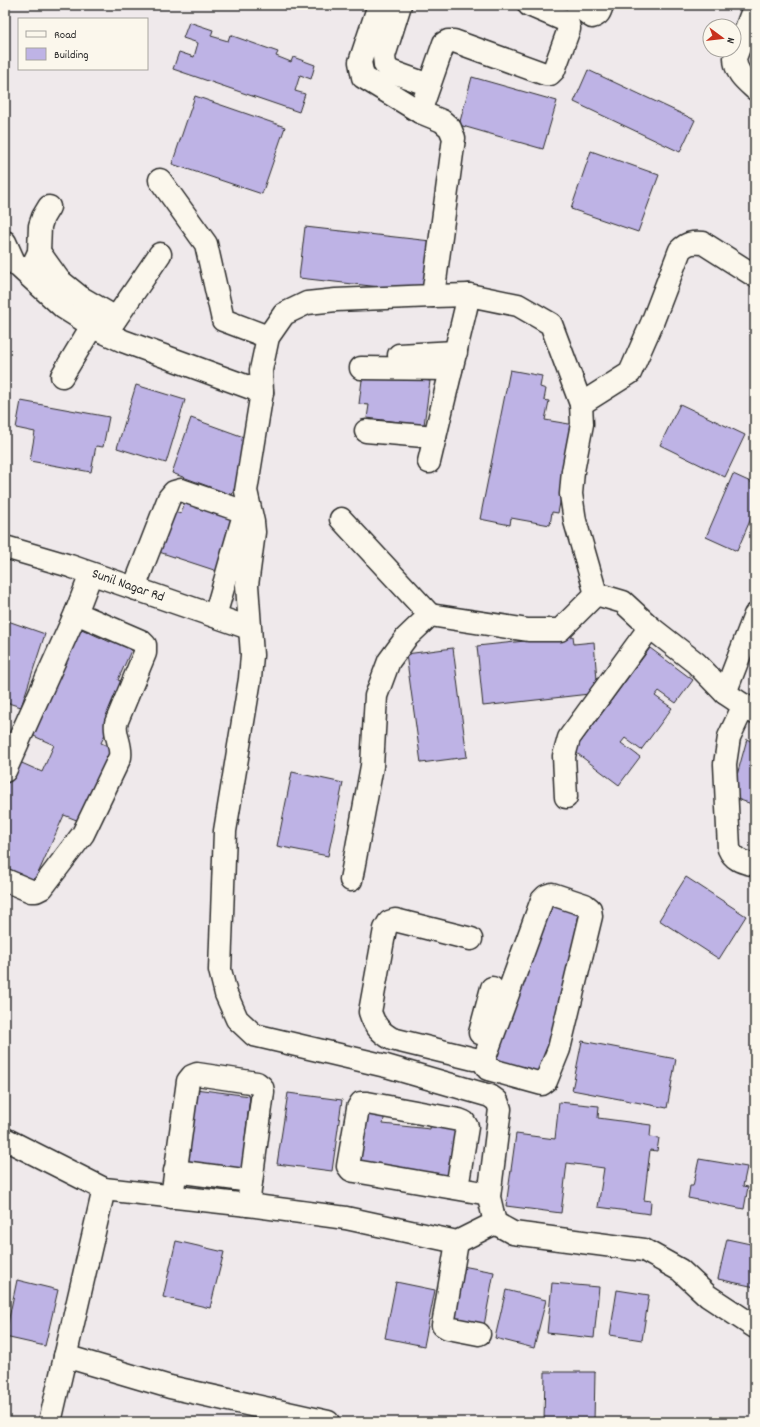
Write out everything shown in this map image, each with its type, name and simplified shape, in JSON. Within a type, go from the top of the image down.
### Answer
[{"type":"street","points":[[379,5],[360,62],[363,77],[420,112],[442,121],[450,128],[454,138],[433,296]]},
{"type":"street","points":[[400,5],[384,56],[385,65],[390,71],[429,85]]},
{"type":"street","points":[[420,112],[444,43],[448,40],[545,74],[550,74],[554,70],[568,29],[568,24],[564,20],[529,5]]},
{"type":"street","points":[[577,5],[592,17],[597,16],[602,5]]},
{"type":"street","points":[[755,5],[735,58],[735,65],[740,75],[755,89]]},
{"type":"street","points":[[160,180],[206,244],[223,320],[268,337]]},
{"type":"street","points":[[49,207],[40,226],[39,252],[59,280],[80,297],[104,326]]},
{"type":"street","points":[[5,242],[16,267],[64,308],[262,392]]},
{"type":"street","points":[[581,404],[630,373],[652,324],[680,250],[687,243],[703,243],[755,276]]},
{"type":"street","points":[[16,267],[39,252]]},
{"type":"street","points":[[62,376],[104,326],[160,254]]},
{"type":"street","points":[[429,462],[469,295]]},
{"type":"street","points":[[596,594],[575,521],[570,494],[582,424],[581,404],[551,324],[518,305],[469,295],[336,300],[307,304],[284,314],[268,337],[261,370],[262,392],[246,491],[254,532],[247,585],[252,655],[250,679],[225,831],[220,970],[226,994],[237,1019],[254,1035],[386,1066],[490,1096],[497,1101],[500,1109],[489,1194],[495,1223],[513,1233],[644,1250],[680,1270],[708,1296],[755,1327]]},
{"type":"street","points":[[368,362],[454,361]]},
{"type":"street","points":[[366,431],[435,437]]},
{"type":"street","points":[[134,588],[169,498],[174,492],[182,490],[239,510],[243,513],[243,518],[216,616]]},
{"type":"street","points":[[341,519],[430,616],[528,630],[560,630],[596,594]]},
{"type":"street","name":"Sunil Nagar Rd","points":[[5,547],[70,566],[249,628]]},
{"type":"street","points":[[5,771],[76,614],[91,574]]},
{"type":"street","points":[[596,594],[623,602],[650,627],[696,664],[725,693],[749,709],[729,736],[725,764],[729,850],[736,860],[755,865]]},
{"type":"street","points":[[5,880],[31,891],[36,891],[42,888],[83,834],[122,750],[115,731],[116,723],[145,653],[145,645],[141,641],[76,614]]},
{"type":"street","points":[[725,693],[755,615]]},
{"type":"street","points":[[351,880],[372,766],[376,696],[389,661],[406,638],[430,616]]},
{"type":"street","points":[[566,797],[564,756],[569,738],[650,627]]},
{"type":"street","points":[[552,894],[585,905],[590,909],[591,916],[559,1049],[546,1081],[542,1084],[537,1084],[498,1072],[488,1068],[485,1064],[485,1057],[542,900],[546,896],[552,894]]},
{"type":"street","points":[[471,939],[395,920],[389,922],[385,929],[370,1012],[373,1023],[383,1034],[392,1039],[474,1059]]},
{"type":"street","points":[[466,1089],[492,988]]},
{"type":"street","points":[[386,1066],[392,1039]]},
{"type":"street","points":[[490,1096],[498,1072]]},
{"type":"street","points":[[172,1197],[188,1081],[192,1076],[197,1074],[257,1083],[262,1087],[264,1092],[248,1205]]},
{"type":"street","points":[[457,1188],[467,1126],[464,1122],[361,1103],[358,1108],[348,1166],[351,1170],[489,1194]]},
{"type":"street","points":[[465,1133],[497,1137]]},
{"type":"street","points":[[5,1139],[104,1189],[248,1205],[346,1218],[457,1242],[495,1223]]},
{"type":"street","points":[[175,1171],[251,1181]]},
{"type":"street","points":[[50,1422],[104,1189]]},
{"type":"street","points":[[457,1242],[443,1325],[448,1328],[479,1334]]},
{"type":"street","points":[[65,1356],[170,1387],[328,1422]]},
{"type":"building","points":[[189,22],[213,30],[211,36],[228,41],[230,35],[278,52],[276,56],[291,62],[293,57],[315,65],[311,79],[300,75],[295,91],[305,94],[299,112],[173,69],[179,52],[194,57],[198,43],[183,38]]},
{"type":"building","points":[[588,70],[695,120],[680,152],[574,102]]},
{"type":"building","points":[[472,77],[557,101],[543,149],[459,125]]},
{"type":"building","points":[[195,96],[285,127],[262,194],[172,164]]},
{"type":"building","points":[[591,151],[659,175],[638,232],[571,209]]},
{"type":"building","points":[[305,227],[431,241],[425,292],[299,278]]},
{"type":"building","points":[[510,370],[542,376],[540,387],[546,389],[544,400],[549,401],[545,420],[575,425],[558,513],[552,512],[550,525],[511,518],[510,525],[480,519]]},
{"type":"building","points":[[363,372],[430,381],[424,425],[367,418],[369,405],[359,404]]},
{"type":"building","points":[[136,385],[185,400],[166,463],[117,448]]},
{"type":"building","points":[[21,401],[109,417],[103,447],[96,446],[91,472],[30,461],[35,432],[16,428]]},
{"type":"building","points":[[680,404],[745,435],[725,477],[660,445]]},
{"type":"building","points":[[191,418],[252,440],[232,495],[172,473]]},
{"type":"building","points":[[733,474],[755,484],[755,509],[737,551],[706,537]]},
{"type":"building","points":[[186,498],[236,516],[217,571],[156,551],[171,511],[181,514]]},
{"type":"building","points":[[5,620],[45,634],[21,707],[5,702]]},
{"type":"building","points":[[75,626],[110,642],[112,637],[133,646],[118,680],[127,684],[101,743],[117,750],[84,823],[64,815],[32,887],[5,875],[5,783],[15,760],[42,772],[54,745],[27,733]]},
{"type":"building","points":[[573,636],[574,644],[594,642],[598,693],[483,706],[477,646]]},
{"type":"building","points":[[453,648],[467,757],[421,763],[406,654]]},
{"type":"building","points":[[650,648],[693,680],[676,703],[659,691],[655,696],[672,708],[641,750],[625,738],[621,743],[640,757],[619,785],[574,751]]},
{"type":"building","points":[[747,739],[755,744],[755,805],[731,797]]},
{"type":"building","points":[[292,772],[343,783],[328,856],[277,846]]},
{"type":"building","points":[[686,877],[746,916],[719,959],[659,920]]},
{"type":"building","points":[[551,902],[579,912],[574,949],[542,1080],[489,1062]]},
{"type":"building","points":[[582,1041],[676,1059],[667,1108],[572,1090]]},
{"type":"building","points":[[195,1089],[250,1096],[241,1174],[185,1167]]},
{"type":"building","points":[[288,1093],[342,1100],[332,1171],[277,1164]]},
{"type":"building","points":[[559,1102],[599,1106],[598,1118],[651,1125],[650,1137],[659,1138],[657,1151],[650,1150],[644,1200],[651,1201],[650,1214],[598,1207],[604,1168],[567,1163],[561,1213],[506,1206],[516,1134],[555,1139]]},
{"type":"building","points":[[363,1112],[385,1114],[383,1124],[430,1129],[431,1120],[461,1132],[456,1175],[435,1175],[355,1166]]},
{"type":"building","points":[[699,1159],[747,1167],[743,1186],[748,1187],[744,1209],[688,1198],[690,1186],[693,1186]]},
{"type":"building","points":[[755,1190],[755,1203],[752,1202]]},
{"type":"building","points":[[727,1239],[755,1245],[755,1287],[718,1279]]},
{"type":"building","points":[[176,1241],[224,1252],[210,1308],[163,1297]]},
{"type":"building","points":[[457,1265],[494,1272],[483,1331],[446,1325]]},
{"type":"building","points":[[17,1280],[58,1290],[45,1346],[5,1337]]},
{"type":"building","points":[[396,1282],[435,1290],[424,1346],[385,1338]]},
{"type":"building","points":[[552,1283],[599,1287],[594,1338],[547,1333]]},
{"type":"building","points":[[506,1290],[546,1300],[534,1348],[495,1338]]},
{"type":"building","points":[[617,1290],[649,1295],[642,1340],[610,1335]]},
{"type":"building","points":[[545,1372],[595,1372],[594,1422],[544,1422]]}]
